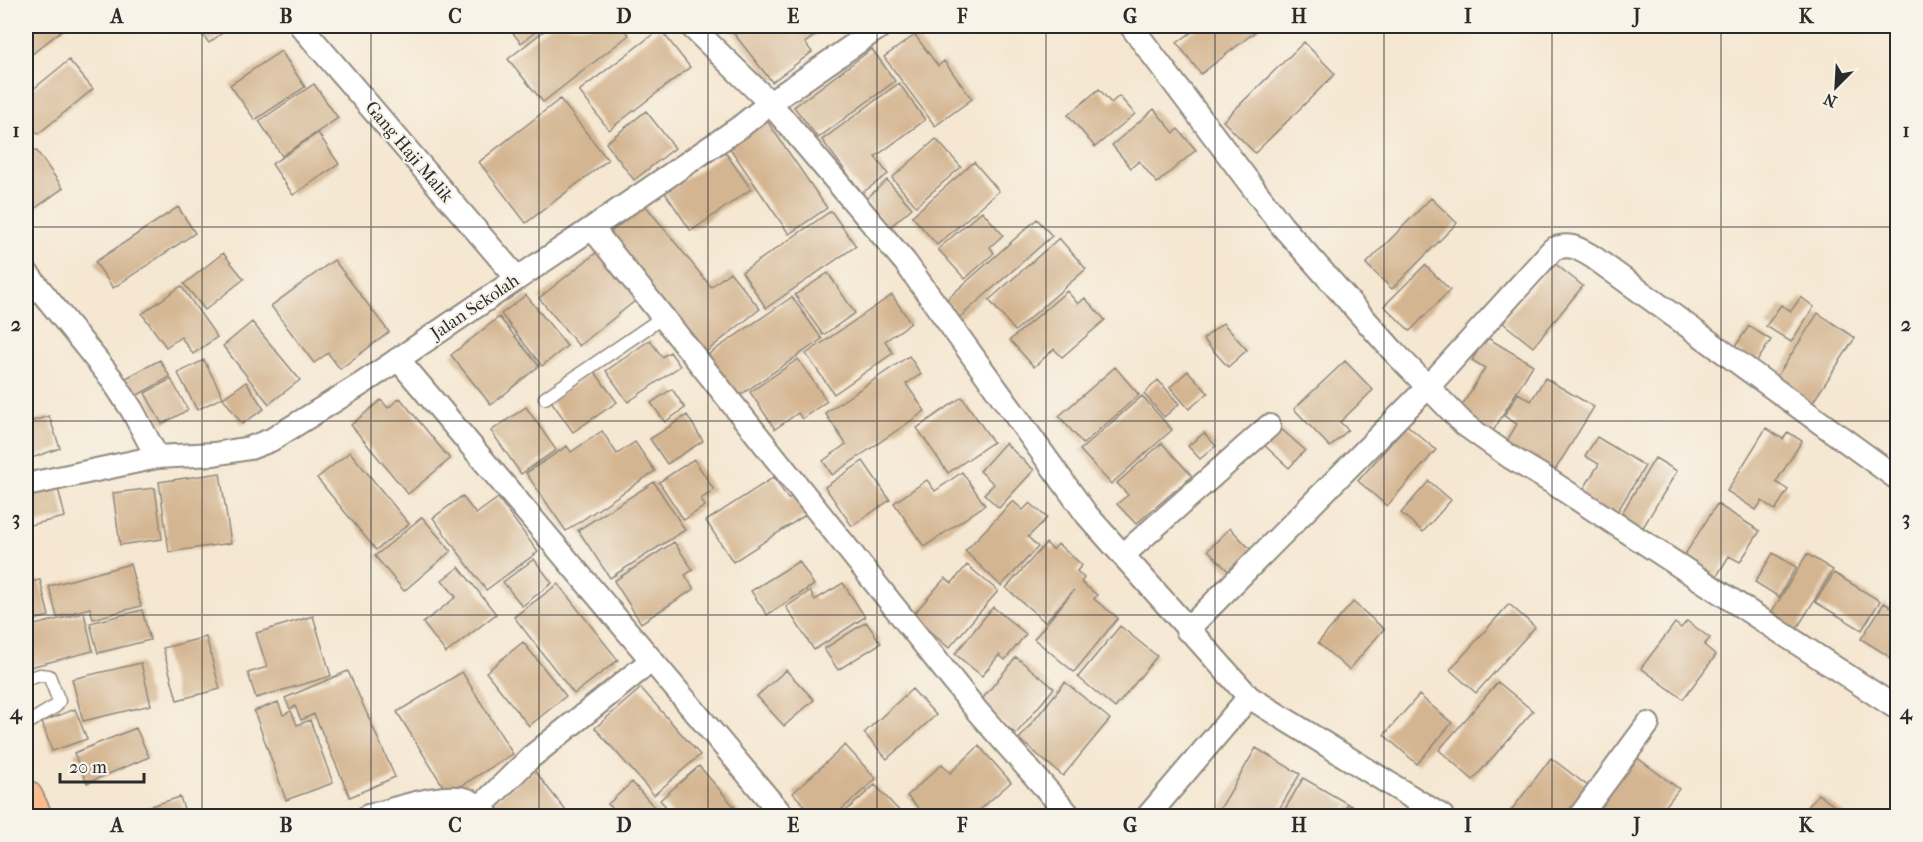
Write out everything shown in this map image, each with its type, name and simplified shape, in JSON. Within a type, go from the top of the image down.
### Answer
[{"type":"main road","points":[[26,797],[35,816]]},
{"type":"street","name":"Gang Haji Malik","points":[[301,26],[517,278]]},
{"type":"street","points":[[691,26],[770,103],[905,262],[1087,515],[1249,698],[1443,816]]},
{"type":"street","name":"Jalan Sekolah","points":[[26,485],[157,457],[223,452],[250,448],[272,440],[398,359],[592,228],[740,127],[770,103],[881,26]]},
{"type":"street","points":[[1131,26],[1282,225],[1393,351],[1465,425],[1510,457],[1898,709]]},
{"type":"street","points":[[592,228],[978,712],[1070,816]]},
{"type":"street","points":[[1187,630],[1428,387],[1553,249],[1570,245],[1593,257],[1898,479]]},
{"type":"street","points":[[26,272],[111,378],[132,410],[157,457]]},
{"type":"street","points":[[398,359],[783,816]]},
{"type":"street","points":[[1123,555],[1269,426]]},
{"type":"street","points":[[368,816],[439,798],[461,798],[471,801],[484,812],[531,757],[652,660]]},
{"type":"street","points":[[1148,816],[1249,698]]},
{"type":"street","points":[[1580,816],[1648,724]]},
{"type":"lane","points":[[545,398],[663,317]]},
{"type":"lane","points":[[26,679],[40,675],[49,676],[58,701],[56,706],[26,724]]},
{"type":"building","points":[[26,26],[67,26],[26,59]]},
{"type":"building","points":[[196,26],[231,26],[209,43]]},
{"type":"building","points":[[507,26],[543,26],[521,43]]},
{"type":"building","points":[[550,26],[621,26],[629,35],[543,102],[508,59]]},
{"type":"building","points":[[728,26],[827,26],[805,43],[812,52],[772,82]]},
{"type":"building","points":[[1200,26],[1258,26],[1260,28],[1201,74],[1177,43]]},
{"type":"building","points":[[660,29],[690,67],[609,130],[579,91]]},
{"type":"building","points":[[915,35],[938,66],[944,61],[972,99],[935,126],[884,57]]},
{"type":"building","points":[[1304,42],[1335,74],[1255,153],[1223,121]]},
{"type":"building","points":[[872,49],[895,81],[818,138],[794,107]]},
{"type":"building","points":[[281,51],[305,87],[255,120],[230,85]]},
{"type":"building","points":[[69,60],[93,89],[38,134],[26,119],[26,95]]},
{"type":"building","points":[[899,83],[925,120],[875,157],[888,174],[862,193],[822,140]]},
{"type":"building","points":[[314,84],[338,118],[282,156],[259,121]]},
{"type":"building","points":[[1099,89],[1111,103],[1119,96],[1135,114],[1095,147],[1068,115]]},
{"type":"building","points":[[560,99],[608,160],[526,223],[479,162]]},
{"type":"building","points":[[1154,109],[1174,133],[1178,129],[1196,150],[1157,183],[1139,161],[1131,168],[1112,145]]},
{"type":"building","points":[[646,111],[675,148],[634,180],[606,143]]},
{"type":"building","points":[[765,118],[827,208],[789,234],[727,144]]},
{"type":"building","points":[[318,133],[339,164],[293,195],[272,164]]},
{"type":"building","points":[[936,139],[961,167],[916,206],[892,178]]},
{"type":"building","points":[[36,150],[63,188],[26,215],[26,158]]},
{"type":"building","points":[[725,152],[751,189],[691,231],[665,193]]},
{"type":"building","points":[[974,162],[999,191],[937,245],[912,216]]},
{"type":"building","points":[[887,180],[912,208],[889,228],[865,200]]},
{"type":"building","points":[[1431,198],[1457,223],[1392,289],[1366,264]]},
{"type":"building","points":[[645,205],[711,287],[730,272],[760,309],[702,355],[606,236]]},
{"type":"building","points":[[178,207],[195,233],[113,288],[95,262]]},
{"type":"building","points":[[831,211],[856,246],[766,308],[742,272]]},
{"type":"building","points":[[982,211],[1003,235],[990,247],[994,253],[965,279],[938,249]]},
{"type":"building","points":[[1037,219],[1052,236],[960,317],[946,300]]},
{"type":"building","points":[[1059,238],[1086,269],[1015,331],[989,300]]},
{"type":"building","points":[[601,249],[640,297],[579,346],[539,298]]},
{"type":"building","points":[[223,253],[244,279],[205,310],[184,284]]},
{"type":"building","points":[[334,260],[389,332],[340,369],[328,353],[314,363],[271,306]]},
{"type":"building","points":[[1553,262],[1583,286],[1533,347],[1503,323]]},
{"type":"building","points":[[1425,265],[1450,290],[1410,331],[1384,306]]},
{"type":"building","points":[[828,273],[855,313],[823,335],[795,295]]},
{"type":"building","points":[[181,286],[217,337],[193,354],[181,337],[166,347],[142,314]]},
{"type":"building","points":[[1067,291],[1078,304],[1085,298],[1105,320],[1062,357],[1054,349],[1034,367],[1010,340]]},
{"type":"building","points":[[526,295],[567,346],[542,366],[501,314]]},
{"type":"building","points":[[892,295],[911,323],[885,341],[893,353],[834,394],[806,354]]},
{"type":"building","points":[[792,297],[822,339],[736,398],[706,356]]},
{"type":"building","points":[[1801,297],[1814,307],[1791,342],[1766,326],[1781,305],[1791,311]]},
{"type":"building","points":[[1818,313],[1855,338],[1811,405],[1774,381]]},
{"type":"building","points":[[499,317],[539,366],[491,405],[451,355]]},
{"type":"building","points":[[252,322],[300,380],[269,404],[223,346]]},
{"type":"building","points":[[1223,323],[1247,350],[1228,367],[1203,339]]},
{"type":"building","points":[[1749,326],[1771,340],[1756,363],[1734,348]]},
{"type":"building","points":[[1486,337],[1533,365],[1492,433],[1458,412],[1485,368],[1472,360]]},
{"type":"building","points":[[650,340],[662,357],[670,352],[680,366],[628,402],[606,371]]},
{"type":"building","points":[[909,356],[921,374],[906,384],[925,411],[832,475],[823,461],[846,444],[825,413]]},
{"type":"building","points":[[798,359],[827,401],[802,419],[798,413],[775,429],[750,392]]},
{"type":"building","points":[[160,360],[170,377],[136,396],[126,378]]},
{"type":"building","points":[[204,360],[223,397],[197,410],[178,373]]},
{"type":"building","points":[[1345,361],[1373,390],[1340,422],[1348,430],[1330,447],[1294,409]]},
{"type":"building","points":[[1115,367],[1139,395],[1083,444],[1059,416]]},
{"type":"building","points":[[594,371],[617,402],[573,432],[551,401]]},
{"type":"building","points":[[1188,371],[1208,393],[1189,409],[1170,387]]},
{"type":"building","points":[[1545,378],[1594,407],[1552,475],[1504,446],[1517,424],[1504,416],[1518,393],[1531,401]]},
{"type":"building","points":[[171,379],[188,410],[162,424],[145,393]]},
{"type":"building","points":[[1158,380],[1179,404],[1164,417],[1144,394]]},
{"type":"building","points":[[246,382],[264,409],[242,424],[223,398]]},
{"type":"building","points":[[672,389],[685,408],[665,422],[651,403]]},
{"type":"building","points":[[1142,396],[1172,430],[1111,484],[1080,450]]},
{"type":"building","points":[[962,397],[993,442],[948,473],[917,428]]},
{"type":"building","points":[[400,398],[450,459],[408,494],[351,425],[381,400],[388,408]]},
{"type":"building","points":[[526,407],[556,450],[521,474],[491,431]]},
{"type":"building","points":[[687,415],[703,441],[667,464],[650,439]]},
{"type":"building","points":[[49,416],[60,448],[26,460],[26,423]]},
{"type":"building","points":[[1407,425],[1436,450],[1387,506],[1358,481]]},
{"type":"building","points":[[1279,427],[1305,450],[1289,468],[1264,445]]},
{"type":"building","points":[[1766,428],[1783,439],[1788,432],[1802,441],[1776,482],[1788,490],[1775,510],[1762,501],[1756,510],[1727,491]]},
{"type":"building","points":[[602,431],[617,454],[635,442],[655,471],[566,531],[526,473],[567,446],[571,452]]},
{"type":"building","points":[[1204,433],[1216,446],[1200,459],[1188,446]]},
{"type":"building","points":[[1597,437],[1645,466],[1613,519],[1578,498],[1599,464],[1585,456]]},
{"type":"building","points":[[1005,443],[1034,470],[999,508],[984,494],[994,484],[980,471]]},
{"type":"building","points":[[1162,443],[1192,476],[1136,524],[1117,504],[1128,495],[1117,483]]},
{"type":"building","points":[[350,452],[409,524],[376,550],[317,478]]},
{"type":"building","points":[[1655,458],[1677,471],[1639,534],[1617,521]]},
{"type":"building","points":[[694,459],[714,490],[701,499],[705,506],[684,520],[659,482]]},
{"type":"building","points":[[863,461],[890,500],[852,526],[825,487]]},
{"type":"building","points":[[962,472],[985,505],[924,547],[894,503],[927,480],[935,491]]},
{"type":"building","points":[[220,473],[231,543],[169,552],[159,482]]},
{"type":"building","points":[[774,477],[788,499],[797,493],[810,512],[733,562],[706,521]]},
{"type":"building","points":[[1429,481],[1451,500],[1423,532],[1401,513]]},
{"type":"building","points":[[654,482],[685,530],[610,578],[578,530]]},
{"type":"building","points":[[57,484],[65,517],[26,526],[26,491]]},
{"type":"building","points":[[155,488],[162,539],[120,545],[113,493]]},
{"type":"building","points":[[462,496],[476,514],[498,498],[538,552],[486,590],[433,518]]},
{"type":"building","points":[[1013,501],[1023,510],[1030,503],[1047,518],[1028,537],[1038,547],[1001,586],[965,551]]},
{"type":"building","points":[[1717,504],[1760,531],[1740,562],[1729,556],[1715,579],[1682,559]]},
{"type":"building","points":[[422,517],[451,551],[404,591],[375,556]]},
{"type":"building","points":[[1230,528],[1254,553],[1231,574],[1208,550]]},
{"type":"building","points":[[674,542],[693,570],[685,575],[694,589],[641,623],[614,581]]},
{"type":"building","points":[[1046,543],[1053,550],[1058,544],[1082,565],[1077,571],[1084,578],[1081,582],[1097,595],[1094,599],[1118,618],[1074,672],[1034,639],[1074,590],[1045,622],[1006,588]]},
{"type":"building","points":[[1773,553],[1796,567],[1779,597],[1755,582]]},
{"type":"building","points":[[1807,554],[1833,570],[1796,630],[1771,613]]},
{"type":"building","points":[[534,559],[552,583],[522,606],[503,582]]},
{"type":"building","points":[[799,561],[814,585],[767,615],[751,591]]},
{"type":"building","points":[[130,564],[141,606],[93,619],[90,608],[57,617],[49,586]]},
{"type":"building","points":[[967,565],[998,591],[949,648],[912,616],[945,578],[952,583]]},
{"type":"building","points":[[459,567],[496,614],[446,653],[423,623],[456,597],[442,580]]},
{"type":"building","points":[[1834,573],[1880,601],[1862,630],[1815,602]]},
{"type":"building","points":[[40,580],[49,616],[26,622],[26,583]]},
{"type":"building","points":[[843,583],[865,617],[814,650],[786,607],[810,591],[815,600]]},
{"type":"building","points":[[558,584],[618,660],[574,694],[514,617]]},
{"type":"building","points":[[1353,602],[1384,629],[1349,670],[1318,643]]},
{"type":"building","points":[[1884,603],[1898,611],[1898,662],[1861,639]]},
{"type":"building","points":[[1509,604],[1535,627],[1476,693],[1450,670]]},
{"type":"building","points":[[993,607],[1026,634],[1005,660],[999,655],[982,676],[955,654]]},
{"type":"building","points":[[142,610],[150,640],[98,653],[90,623]]},
{"type":"building","points":[[84,613],[93,651],[26,668],[26,627]]},
{"type":"building","points":[[313,616],[331,676],[256,698],[248,673],[267,667],[256,633]]},
{"type":"building","points":[[1687,621],[1710,638],[1704,645],[1716,655],[1683,699],[1641,668],[1675,623],[1681,628]]},
{"type":"building","points":[[866,622],[881,643],[838,670],[824,649]]},
{"type":"building","points":[[1120,626],[1157,656],[1115,708],[1078,677]]},
{"type":"building","points":[[206,637],[220,689],[177,700],[163,648]]},
{"type":"building","points":[[523,642],[566,696],[529,726],[486,672]]},
{"type":"building","points":[[1016,657],[1054,688],[1016,734],[979,703]]},
{"type":"building","points":[[141,663],[151,705],[83,721],[72,679]]},
{"type":"building","points":[[786,670],[814,700],[784,726],[757,696]]},
{"type":"building","points":[[348,671],[395,777],[350,797],[314,714],[301,720],[295,706],[290,709],[285,698]]},
{"type":"building","points":[[462,672],[513,754],[448,794],[397,712]]},
{"type":"building","points":[[1065,682],[1110,719],[1063,776],[1019,739]]},
{"type":"building","points":[[1498,682],[1533,711],[1473,780],[1439,750]]},
{"type":"building","points":[[641,688],[700,755],[654,795],[595,728]]},
{"type":"building","points":[[912,689],[936,715],[887,759],[864,733]]},
{"type":"building","points":[[1419,695],[1452,723],[1417,764],[1384,735]]},
{"type":"building","points":[[278,702],[283,715],[291,711],[297,725],[310,720],[333,783],[286,800],[254,711]]},
{"type":"building","points":[[75,709],[87,739],[52,751],[42,722]]},
{"type":"building","points":[[136,728],[149,757],[87,783],[74,753]]},
{"type":"building","points":[[845,745],[876,779],[834,816],[814,816],[793,793]]},
{"type":"building","points":[[979,746],[1011,782],[973,816],[926,816],[907,796],[942,764],[950,773]]},
{"type":"building","points":[[1256,748],[1300,774],[1275,816],[1216,816]]},
{"type":"building","points":[[1632,754],[1679,789],[1658,816],[1612,816],[1595,804]]},
{"type":"building","points":[[1551,758],[1589,787],[1567,816],[1507,816]]},
{"type":"building","points":[[699,766],[739,812],[735,816],[674,816],[660,800]]},
{"type":"building","points":[[534,770],[570,816],[496,816],[487,806]]},
{"type":"building","points":[[1303,778],[1348,804],[1340,816],[1281,816]]},
{"type":"building","points":[[632,782],[662,816],[619,816],[608,804]]},
{"type":"building","points":[[875,785],[904,816],[840,816]]},
{"type":"building","points":[[1818,794],[1848,816],[1801,816]]},
{"type":"building","points":[[180,797],[186,815],[119,816]]},
{"type":"building","points":[[1350,805],[1370,816],[1343,816]]}]
